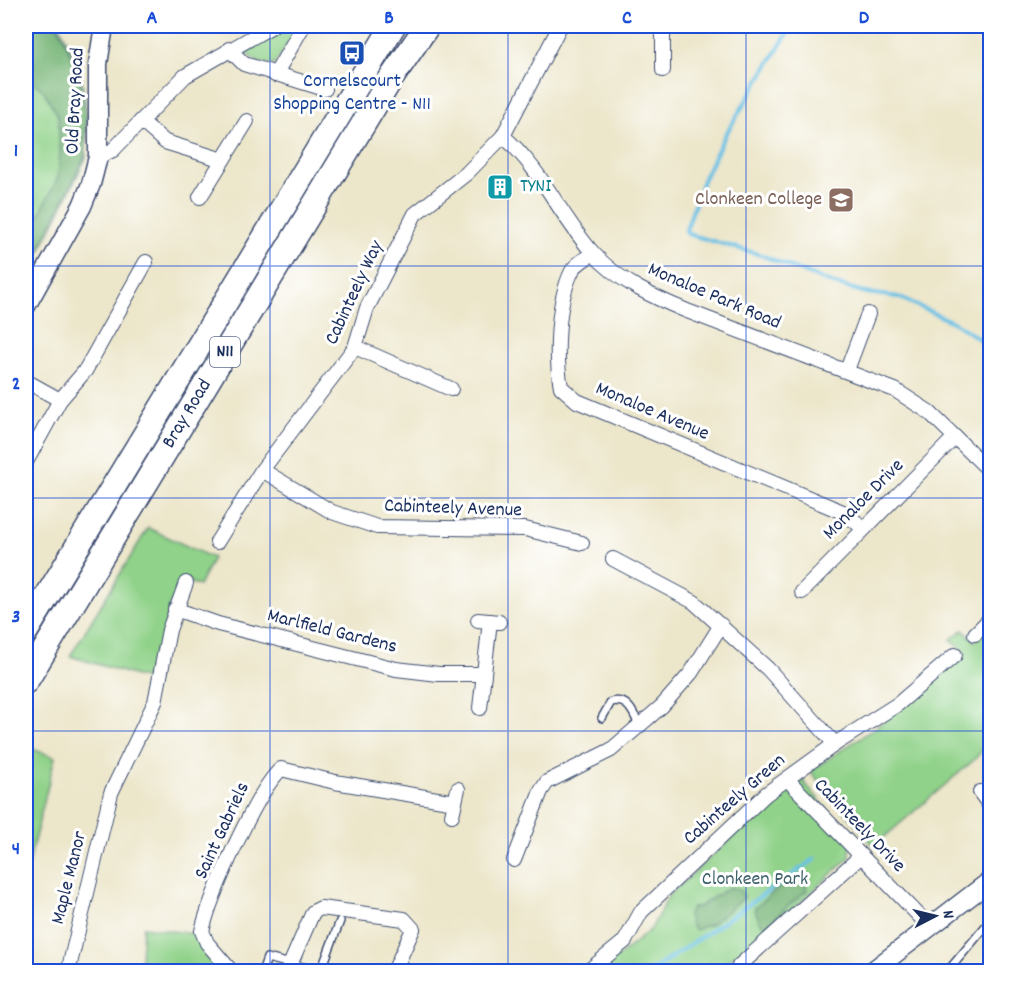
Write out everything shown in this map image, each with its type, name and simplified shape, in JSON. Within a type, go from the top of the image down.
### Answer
[{"type":"highway","name":"Bray Road","points":[[26,631],[393,26]]},
{"type":"highway","name":"N11","points":[[365,69],[405,26]]},
{"type":"highway","name":"Bray Road","points":[[26,681],[378,101],[427,26]]},
{"type":"street","name":"Old Bray Road","points":[[26,306],[82,206],[98,157],[98,64],[104,26]]},
{"type":"street","points":[[98,157],[113,150],[185,76],[272,26]]},
{"type":"street","points":[[275,75],[303,26]]},
{"type":"street","points":[[503,135],[560,26]]},
{"type":"street","points":[[663,26],[663,70]]},
{"type":"street","points":[[230,50],[244,64],[325,89]]},
{"type":"street","points":[[141,121],[165,142],[223,160]]},
{"type":"street","points":[[200,197],[247,121]]},
{"type":"street","name":"Monaloe Park Road","points":[[503,135],[521,151],[593,253],[624,280],[653,297],[895,390],[929,412],[990,471]]},
{"type":"street","name":"Cabinteely Way","points":[[217,542],[262,470],[355,347],[367,308],[415,214],[467,172],[503,135]]},
{"type":"street","name":"Monaloe Avenue","points":[[593,253],[573,269],[564,294],[558,369],[561,387],[577,401],[845,513],[863,528]]},
{"type":"street","points":[[26,462],[60,400],[85,371],[146,262]]},
{"type":"street","points":[[847,370],[868,314]]},
{"type":"street","points":[[355,347],[451,389]]},
{"type":"street","points":[[26,381],[60,400]]},
{"type":"street","name":"Monaloe Drive","points":[[802,592],[955,437]]},
{"type":"street","name":"Cabinteely Avenue","points":[[262,470],[332,512],[377,527],[525,529],[582,543]]},
{"type":"street","points":[[613,559],[694,602],[768,669],[835,744]]},
{"type":"street","points":[[175,609],[186,583]]},
{"type":"street","name":"Marlfield Gardens","points":[[175,609],[218,624],[396,669],[439,674],[483,674]]},
{"type":"street","name":"Maple Manor","points":[[68,972],[111,793],[155,702],[175,609]]},
{"type":"street","points":[[975,634],[990,620]]},
{"type":"street","points":[[480,708],[489,621]]},
{"type":"street","points":[[514,860],[541,791],[547,782],[611,750],[662,706],[691,673],[721,625]]},
{"type":"street","name":"Cabinteely Green","points":[[587,972],[625,941],[641,912],[766,794],[835,744],[898,704],[955,655]]},
{"type":"street","name":"Saint Gabriels","points":[[232,972],[207,943],[202,931],[221,878],[269,780],[280,769],[334,782],[455,802]]},
{"type":"street","name":"Cabinteely Drive","points":[[787,779],[929,926]]},
{"type":"street","points":[[980,792],[990,806]]},
{"type":"street","points":[[745,972],[738,966],[861,856]]},
{"type":"street","points":[[871,972],[990,881]]},
{"type":"street","points":[[289,967],[313,912],[321,908],[404,919],[413,929],[396,967]]},
{"type":"lane","points":[[602,718],[611,702],[624,702],[632,708],[639,725]]},
{"type":"lane","points":[[262,972],[267,958],[289,967],[322,971],[339,921]]},
{"type":"lane","points":[[947,972],[990,921]]},
{"type":"green space","points":[[26,26],[60,26],[81,73],[87,117],[86,158],[26,280]]},
{"type":"green space","points":[[26,26],[58,26],[79,73],[86,117],[85,156],[26,277],[26,242],[58,177],[60,151],[58,116],[43,90],[26,77]]},
{"type":"green space","points":[[290,26],[300,26],[274,65],[259,63],[247,54],[247,49]]},
{"type":"green space","points":[[148,528],[213,558],[199,586],[184,580],[170,605],[153,681],[70,656]]},
{"type":"green space","points":[[990,627],[990,741],[975,759],[874,846],[810,771],[875,728],[963,655],[965,652],[951,639],[963,630],[975,641]]},
{"type":"green space","points":[[26,747],[55,757],[26,874]]},
{"type":"green space","name":"Clonkeen Park","points":[[800,777],[851,839],[850,857],[770,930],[729,960],[738,971],[600,972],[651,929],[669,895]]},
{"type":"green space","points":[[803,875],[807,890],[765,926],[761,923],[754,909],[788,880]]},
{"type":"green space","points":[[730,887],[741,891],[744,898],[711,924],[695,930],[691,926],[688,915],[692,908],[700,906]]},
{"type":"green space","points":[[143,927],[202,935],[233,972],[140,972]]},
{"type":"waterway","points":[[792,26],[724,137],[703,180],[686,230],[688,234],[761,255],[831,283],[867,293],[898,297],[953,322],[990,346]]},
{"type":"waterway","points":[[650,972],[815,859]]},
{"type":"place","name":"Cornelscourt Shopping Centre - N11","points":[[352,53]]},
{"type":"place","name":"TYNI","points":[[500,187]]},
{"type":"place","name":"Clonkeen College","points":[[841,200]]}]
